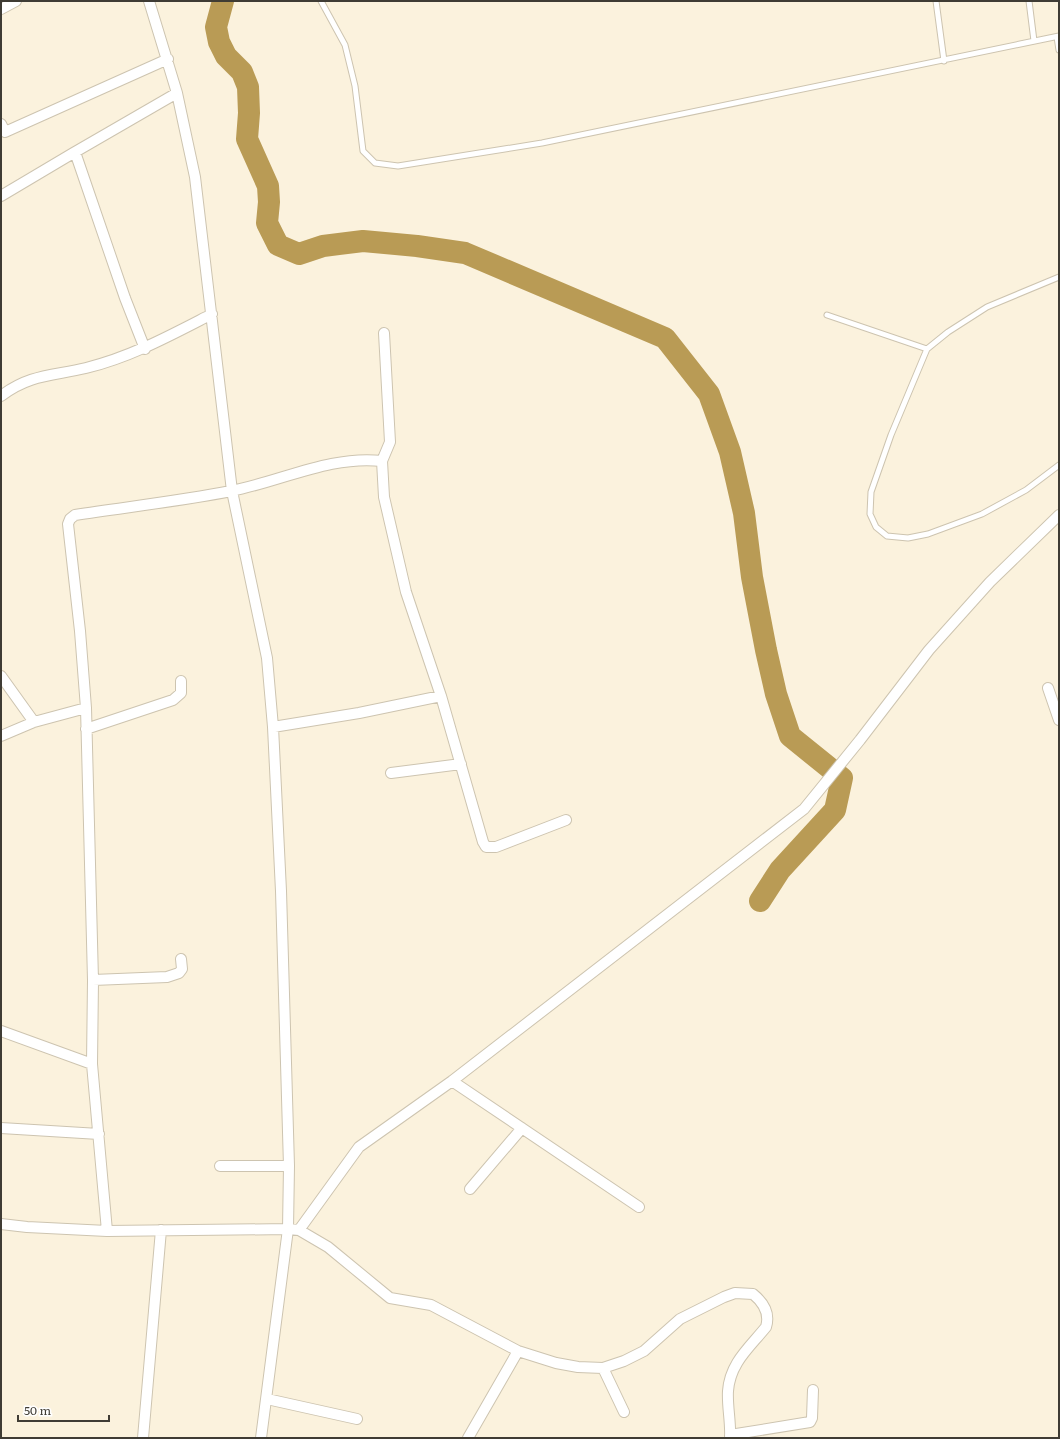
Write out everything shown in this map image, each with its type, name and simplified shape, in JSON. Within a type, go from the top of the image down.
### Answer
[{"type":"street","points":[[1,9],[16,1]]},
{"type":"street","points":[[149,1],[178,93],[195,177],[232,491],[267,658],[273,727],[282,898],[289,1166],[288,1229],[261,1438]]},
{"type":"street","points":[[2,130],[168,59]]},
{"type":"street","points":[[1,196],[74,152],[178,93]]},
{"type":"street","points":[[74,152],[125,298],[145,349]]},
{"type":"street","points":[[1,396],[20,383],[44,376],[86,368],[145,349],[212,314]]},
{"type":"street","points":[[384,333],[390,442],[382,461],[384,497],[406,592],[441,696],[483,842],[486,847],[496,847],[566,820]]},
{"type":"street","points":[[106,1230],[92,1064],[93,980],[86,708],[80,631],[68,524],[70,519],[75,515],[232,491],[318,467],[364,459],[382,461]]},
{"type":"street","points":[[299,1230],[359,1147],[452,1081],[804,809],[860,740],[929,650],[990,582],[1059,515]]},
{"type":"street","points":[[1,676],[34,722]]},
{"type":"street","points":[[86,729],[173,700],[183,690],[181,681]]},
{"type":"street","points":[[1048,688],[1059,720]]},
{"type":"street","points":[[273,727],[359,713],[441,696]]},
{"type":"street","points":[[1,736],[34,722],[86,708]]},
{"type":"street","points":[[391,773],[461,764]]},
{"type":"street","points":[[93,980],[171,976],[179,973],[182,969],[181,959]]},
{"type":"street","points":[[1,1031],[92,1064]]},
{"type":"street","points":[[452,1081],[640,1207]]},
{"type":"street","points":[[1,1128],[99,1134]]},
{"type":"street","points":[[470,1189],[522,1128]]},
{"type":"street","points":[[220,1166],[289,1166]]},
{"type":"street","points":[[1,1224],[28,1228],[106,1230],[299,1230],[328,1247],[390,1298],[431,1305],[518,1350],[556,1363],[578,1367],[603,1368],[624,1362],[644,1351],[680,1319],[724,1296],[741,1293],[753,1294],[764,1305],[768,1321],[766,1328],[737,1359],[732,1373],[728,1391],[730,1436],[810,1422],[812,1418],[813,1390]]},
{"type":"street","points":[[143,1438],[161,1230]]},
{"type":"street","points":[[468,1438],[518,1350]]},
{"type":"street","points":[[603,1368],[624,1412]]},
{"type":"street","points":[[267,1399],[357,1419]]},
{"type":"lane","points":[[321,1],[345,45],[355,86],[363,151],[375,163],[398,166],[542,144],[1034,41],[1058,37],[1059,50]]},
{"type":"lane","points":[[936,1],[944,61]]},
{"type":"lane","points":[[1029,1],[1034,41]]},
{"type":"lane","points":[[1059,277],[987,307],[948,332],[926,349],[891,435],[871,492],[870,514],[876,527],[887,536],[908,538],[928,534],[982,514],[1026,490],[1059,465]]},
{"type":"lane","points":[[827,315],[926,349]]},
{"type":"waterway","points":[[223,1],[216,27],[219,42],[226,56],[242,72],[248,87],[249,113],[247,139],[268,186],[269,202],[267,223],[278,245],[299,254],[323,246],[363,241],[417,246],[465,253],[665,338],[709,394],[730,452],[744,513],[752,577],[766,650],[776,694],[790,736],[842,778],[835,810],[780,870],[760,901]]}]
